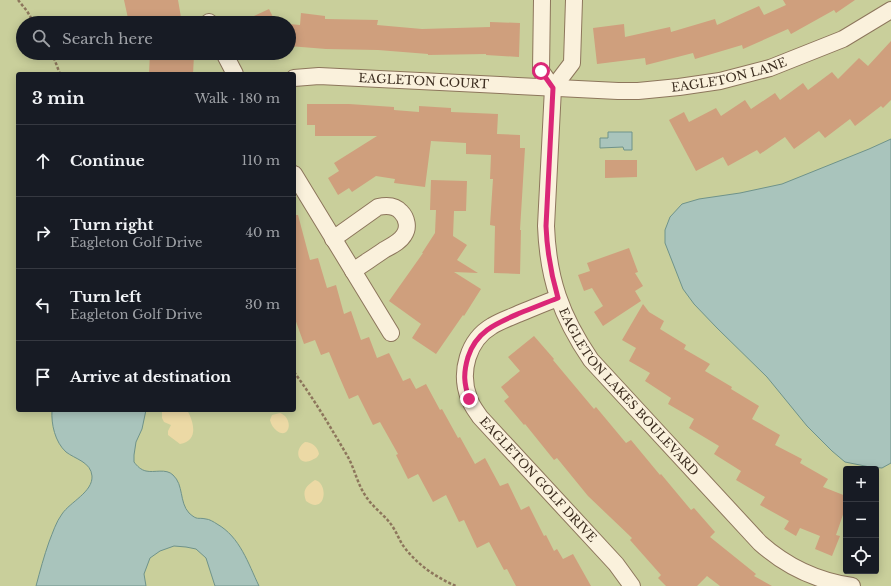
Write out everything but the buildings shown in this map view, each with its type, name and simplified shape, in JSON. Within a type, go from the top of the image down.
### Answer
[{"type":"street","points":[[542,0],[541,71],[553,88],[572,63],[574,0]]},
{"type":"street","name":"EAGLETON LANE","points":[[553,88],[638,91],[720,81],[770,68],[843,39],[891,10]]},
{"type":"street","points":[[228,60],[234,72]]},
{"type":"street","name":"EAGLETON COURT","points":[[296,78],[319,76],[553,88]]},
{"type":"street","name":"EAGLETON LAKES BOULEVARD","points":[[553,88],[546,226],[547,246],[552,277],[558,298],[570,326],[580,343],[591,360],[760,543],[793,567],[815,577],[837,584],[852,586]]},
{"type":"street","points":[[296,177],[392,333]]},
{"type":"street","points":[[334,238],[378,207],[386,205],[393,206],[401,212],[406,220],[407,229],[404,236],[353,270]]},
{"type":"street","name":"EAGLETON GOLF DRIVE","points":[[558,298],[501,321],[483,332],[470,349],[465,368],[464,379],[466,389],[469,399],[480,417],[616,564],[632,586]]},
{"type":"path","points":[[18,0],[30,16]]},
{"type":"path","points":[[55,60],[59,72]]},
{"type":"path","points":[[296,375],[312,397],[349,459],[357,480],[367,498],[391,524],[403,544],[415,559],[438,577],[456,586]]},
{"type":"green space","points":[[0,0],[891,0],[891,586],[0,586]]},
{"type":"sand","points":[[162,412],[188,412],[193,425],[190,439],[180,444],[168,435],[171,425],[164,422]]},
{"type":"sand","points":[[280,413],[289,423],[289,427],[285,433],[277,431],[272,426],[270,420],[272,415]]},
{"type":"sand","points":[[305,442],[314,445],[319,454],[307,462],[300,459],[298,453],[301,445]]},
{"type":"sand","points":[[315,480],[319,482],[324,492],[321,502],[313,505],[306,501],[304,494],[307,486]]},
{"type":"water","points":[[608,132],[632,132],[632,150],[624,150],[623,147],[600,148],[600,138],[608,138]]},
{"type":"water","points":[[891,139],[891,463],[882,468],[879,468],[879,466],[865,466],[845,462],[807,426],[767,377],[694,304],[683,289],[665,243],[665,230],[670,217],[682,204],[699,199],[740,193],[782,184]]},
{"type":"water","points":[[52,412],[146,412],[142,429],[136,442],[134,462],[139,468],[144,470],[167,472],[173,475],[179,484],[184,504],[189,513],[196,518],[207,519],[213,522],[225,529],[232,536],[247,560],[259,586],[215,586],[206,558],[196,549],[174,546],[160,551],[150,558],[144,574],[146,586],[36,586],[47,547],[58,520],[89,487],[92,476],[89,467],[86,464],[62,448],[56,438],[52,421]]},
{"type":"route","points":[[469,399],[464,379],[465,368],[470,349],[483,332],[501,321],[558,298],[552,277],[547,246],[546,226],[553,88],[541,71]]}]
